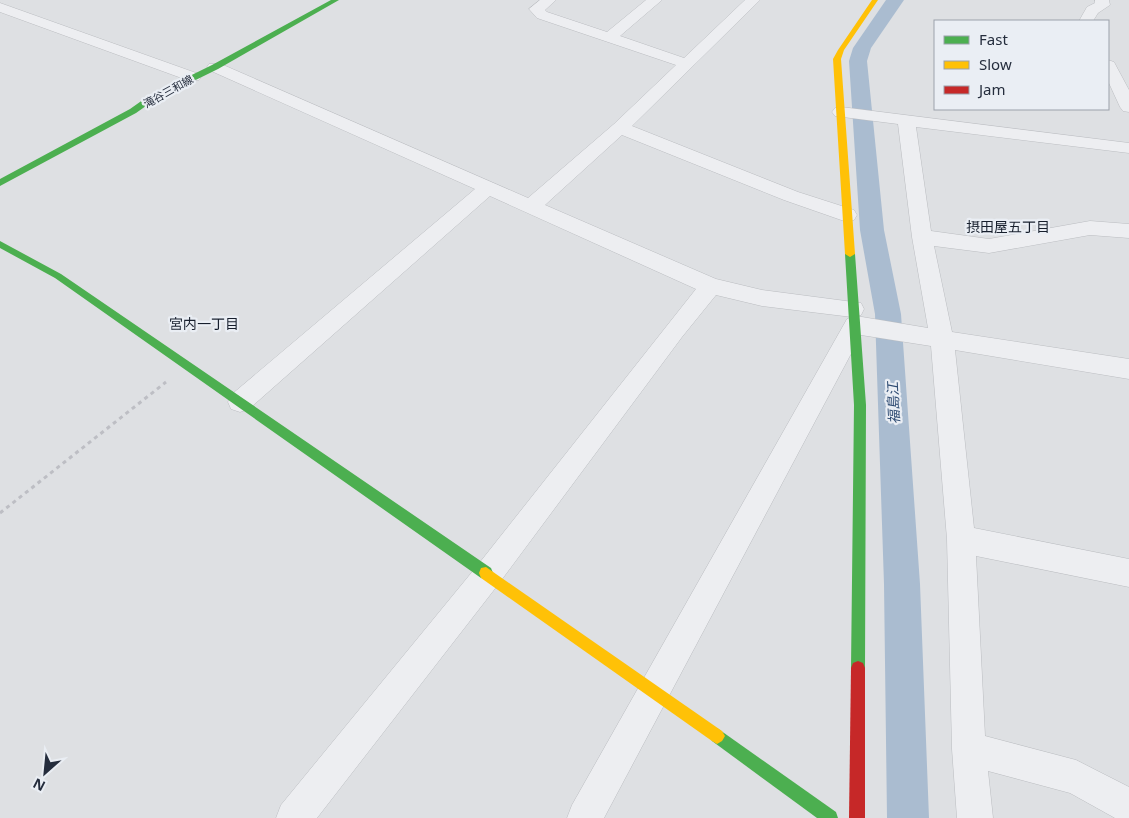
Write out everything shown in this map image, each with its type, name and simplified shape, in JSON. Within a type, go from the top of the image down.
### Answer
[{"type":"street","name":"滝谷三和線","points":[[0,183],[336,0]]},
{"type":"street","points":[[549,0],[536,9],[542,15],[687,64]]},
{"type":"street","points":[[610,38],[655,0]]},
{"type":"street","points":[[532,205],[620,128],[753,0]]},
{"type":"street","points":[[857,818],[860,406],[858,321],[847,215],[846,113],[837,59],[874,0]]},
{"type":"street","points":[[1087,20],[1092,10],[1103,5],[1102,0]]},
{"type":"street","points":[[0,7],[193,77]]},
{"type":"street","points":[[215,67],[532,205],[711,286],[934,338],[1129,369]]},
{"type":"street","points":[[1109,68],[1129,107]]},
{"type":"street","points":[[846,113],[906,122],[1129,148]]},
{"type":"street","points":[[906,122],[961,539],[969,749],[975,818]]},
{"type":"street","points":[[620,128],[782,193],[847,215]]},
{"type":"street","points":[[240,402],[488,187]]},
{"type":"street","points":[[922,238],[989,246],[1090,228],[1129,231]]},
{"type":"street","points":[[0,244],[58,276],[487,576],[656,691],[830,818]]},
{"type":"street","points":[[294,818],[487,576],[674,331],[711,286]]},
{"type":"street","points":[[585,818],[858,321]]},
{"type":"street","points":[[961,539],[1129,573]]},
{"type":"street","points":[[969,749],[1076,777],[1129,806]]},
{"type":"path","points":[[0,513],[188,366]]},
{"type":"waterway","name":"福島江","points":[[895,0],[862,48],[858,61],[872,230],[888,314],[902,584],[908,818]]},
{"type":"traffic: fast","points":[[0,183],[133,111],[150,99],[215,67],[336,0]]},
{"type":"traffic: fast","points":[[0,244],[58,276],[486,573]]},
{"type":"traffic: fast","points":[[850,254],[860,405],[858,668]]},
{"type":"traffic: fast","points":[[717,736],[830,818]]},
{"type":"traffic: slow","points":[[850,254],[837,59],[841,50],[875,0]]},
{"type":"traffic: slow","points":[[486,573],[717,736]]},
{"type":"traffic: jam","points":[[857,818],[858,668]]},
{"type":"district","name":"摂田屋五丁目","points":[[1008,226]]},
{"type":"district","name":"宮内一丁目","points":[[204,323]]}]
